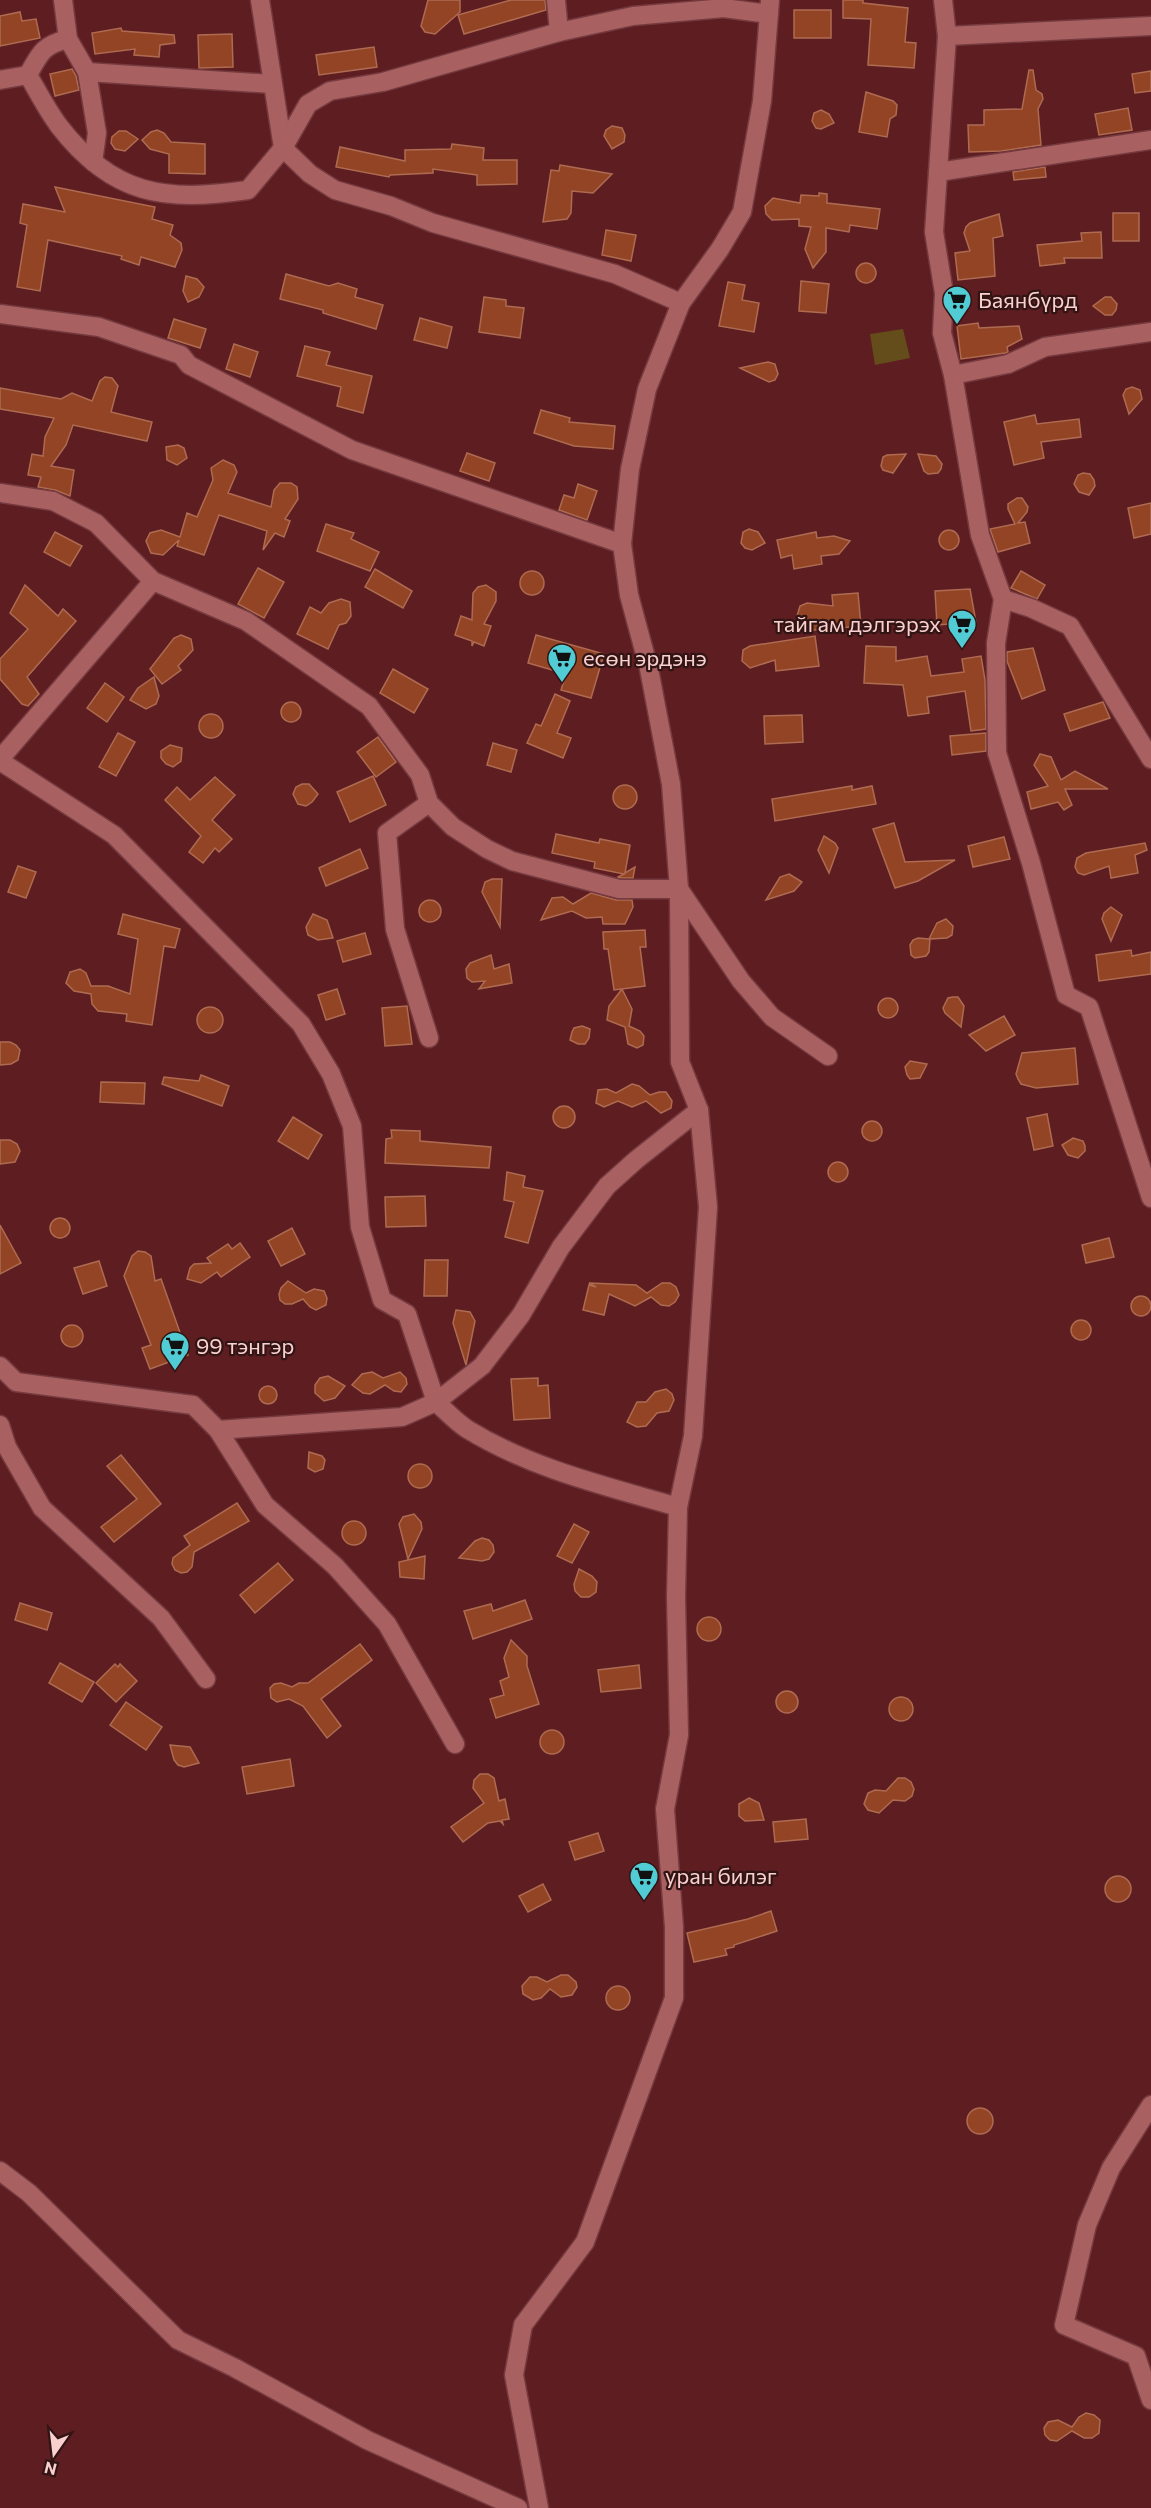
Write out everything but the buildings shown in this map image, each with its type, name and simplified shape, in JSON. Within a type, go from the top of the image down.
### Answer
[{"type":"street","points":[[63,0],[68,39],[87,72],[97,133],[93,162]]},
{"type":"street","points":[[260,0],[283,148],[310,174],[335,190],[391,206],[433,223],[615,274],[681,303]]},
{"type":"street","points":[[556,0],[559,33]]},
{"type":"street","points":[[942,0],[947,36],[934,232],[944,293],[942,333],[953,375],[980,535],[1003,599],[996,643],[997,753],[1031,863],[1066,995],[1089,1007],[1151,1198]]},
{"type":"street","points":[[28,75],[59,125],[93,162],[110,176],[145,189],[179,196],[211,195],[248,190],[283,148],[308,104],[330,91],[384,82],[559,33],[633,16],[724,8],[769,7],[762,101],[742,212],[720,249],[681,303],[647,389],[630,469],[622,544],[629,595],[649,669],[671,784],[679,889],[680,1062],[699,1110],[708,1207],[693,1436],[678,1507],[676,1597],[679,1735],[665,1809],[674,1926],[674,1998],[585,2242],[523,2325],[514,2375],[539,2508]]},
{"type":"street","points":[[947,36],[1151,26]]},
{"type":"street","points":[[28,75],[41,51],[54,43],[68,39]]},
{"type":"street","points":[[87,72],[272,84]]},
{"type":"street","points":[[0,80],[28,75]]},
{"type":"street","points":[[939,172],[1151,140]]},
{"type":"street","points":[[0,314],[99,327],[181,355],[189,365],[352,450],[622,544]]},
{"type":"street","points":[[953,375],[1008,364],[1045,347],[1151,332]]},
{"type":"street","points":[[0,493],[53,501],[96,524],[153,581],[246,621],[369,706],[420,775],[429,803],[453,826],[487,849],[512,861],[619,889],[679,889]]},
{"type":"street","points":[[153,581],[0,760],[114,836],[302,1024],[331,1074],[352,1126],[360,1227],[382,1300],[407,1314],[436,1402],[465,1428],[559,1473],[678,1507]]},
{"type":"street","points":[[1003,599],[1031,608],[1070,626],[1151,759]]},
{"type":"street","points":[[429,803],[387,833],[395,929],[429,1038]]},
{"type":"street","points":[[679,889],[741,981],[772,1017],[828,1056]]},
{"type":"street","points":[[218,1430],[402,1417],[436,1402],[482,1366],[521,1315],[561,1247],[607,1186],[699,1110]]},
{"type":"street","points":[[0,1366],[16,1382],[193,1405],[218,1430],[265,1505],[335,1566],[387,1624],[455,1744]]},
{"type":"street","points":[[0,1425],[4,1445],[42,1508],[161,1618],[206,1679]]},
{"type":"street","points":[[1151,2105],[1111,2168],[1087,2225],[1064,2325],[1136,2356],[1151,2400]]},
{"type":"street","points":[[0,2171],[29,2193],[178,2340],[368,2440],[518,2508]]},
{"type":"shaded area","points":[[903,329],[910,358],[875,365],[870,334]]},
{"type":"place","name":"Баянбүрд","points":[[957,326]]},
{"type":"place","name":"тайгам дэлгэрэх","points":[[962,650]]},
{"type":"place","name":"есөн эрдэнэ","points":[[562,684]]},
{"type":"place","name":"99 тэнгэр","points":[[175,1372]]},
{"type":"place","name":"уран билэг","points":[[644,1902]]}]
